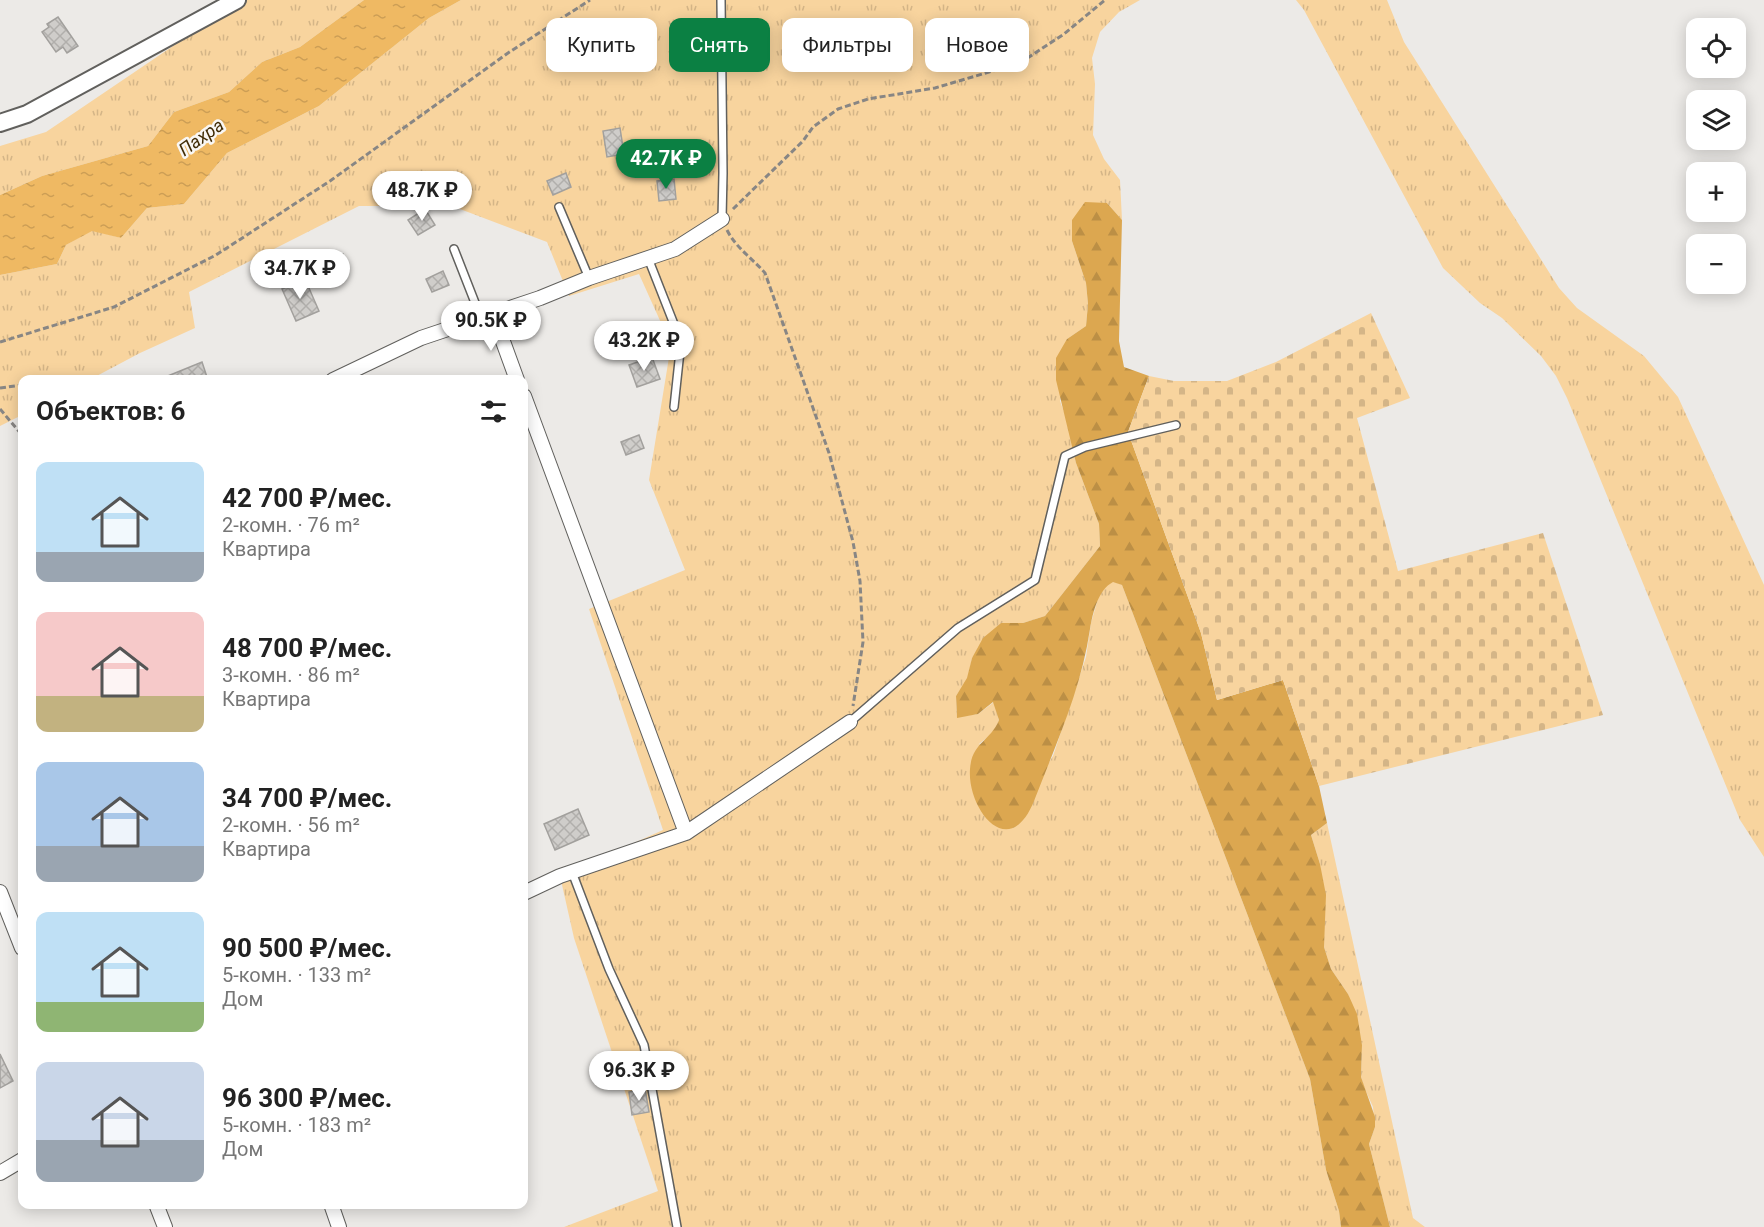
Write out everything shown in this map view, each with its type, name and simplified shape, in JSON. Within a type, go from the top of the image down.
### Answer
[{"type":"street","points":[[0,123],[27,114],[237,0]]},
{"type":"street","points":[[343,375],[421,338],[675,249],[722,219]]},
{"type":"street","points":[[487,316],[516,375]]},
{"type":"street","points":[[528,407],[686,833]]},
{"type":"street","points":[[528,890],[572,872],[686,833],[850,722]]},
{"type":"street","points":[[0,892],[18,938]]},
{"type":"street","points":[[0,1173],[18,1162]]},
{"type":"street","points":[[158,1209],[165,1227]]},
{"type":"street","points":[[333,1209],[339,1227]]},
{"type":"lane","points":[[722,0],[722,219]]},
{"type":"lane","points":[[560,207],[589,278]]},
{"type":"lane","points":[[454,249],[487,316]]},
{"type":"lane","points":[[648,258],[681,342],[674,407]]},
{"type":"lane","points":[[850,722],[958,628],[1035,580],[1065,456],[1085,447],[1176,424]]},
{"type":"lane","points":[[572,872],[609,969],[644,1045],[677,1227]]},
{"type":"path","points":[[0,342],[114,307],[216,255],[330,181],[508,53],[590,0]]},
{"type":"path","points":[[850,722],[863,642],[860,580],[853,542],[829,453],[765,273],[751,257],[734,244],[722,219],[803,141],[813,128],[837,109],[868,99],[936,88],[1018,62],[1064,34],[1105,0]]},
{"type":"path","points":[[0,388],[18,386]]},
{"type":"path","points":[[0,409],[18,430]]},
{"type":"green space","points":[[241,0],[364,0],[300,47],[262,62],[229,92],[174,112],[148,146],[42,176],[0,195],[0,146],[46,132]]},
{"type":"green space","points":[[461,0],[1140,0],[1119,12],[1100,32],[1092,58],[1095,84],[1093,135],[1104,159],[1120,180],[1122,220],[1107,203],[1072,241],[1086,283],[1088,304],[1086,326],[1067,339],[1060,401],[1067,420],[1076,463],[1099,524],[1100,546],[1045,616],[1023,623],[1001,623],[972,658],[968,678],[956,696],[957,717],[978,714],[994,702],[999,720],[995,731],[979,744],[1048,764],[1053,756],[1086,657],[1091,623],[1099,595],[1104,586],[1113,581],[1122,585],[1310,1079],[1326,1170],[1339,1211],[1341,1227],[564,1227],[658,1191],[574,938],[560,876],[663,830],[589,609],[685,570],[649,480],[671,345],[639,274],[569,296],[547,242],[452,206],[359,206],[189,292],[195,328],[99,375],[18,375],[18,417],[0,426],[0,275],[57,264],[66,245],[92,230],[121,238],[147,208],[184,204],[227,153],[319,106],[429,18]]},
{"type":"green space","points":[[1296,0],[1387,0],[1404,42],[1559,288],[1577,308],[1644,356],[1678,397],[1764,585],[1764,857],[1740,820],[1556,376],[1541,356],[1502,318],[1480,303],[1443,268],[1304,10]]},
{"type":"green space","points":[[1085,202],[1107,203],[1122,220],[1119,341],[1124,367],[1149,376],[1128,432],[1201,633],[1217,700],[1283,680],[1319,786],[1327,823],[1311,835],[1326,895],[1324,947],[1331,969],[1348,994],[1357,1014],[1362,1045],[1361,1077],[1375,1117],[1375,1127],[1369,1144],[1390,1227],[1341,1227],[1339,1211],[1326,1170],[1310,1079],[1122,585],[1113,582],[1104,590],[1097,602],[1074,695],[1034,801],[1024,819],[1013,828],[1002,829],[982,813],[975,800],[971,784],[971,760],[999,720],[993,702],[978,714],[957,718],[956,696],[967,678],[972,658],[983,638],[1001,623],[1023,623],[1045,616],[1100,546],[1099,524],[1076,463],[1056,380],[1056,358],[1067,339],[1086,326],[1088,304],[1086,283],[1072,241],[1072,220]]},
{"type":"green space","points":[[1371,313],[1410,398],[1357,418],[1398,571],[1543,533],[1603,715],[1319,786],[1283,680],[1217,700],[1201,633],[1128,432],[1149,376],[1174,381],[1227,381],[1276,362]]},
{"type":"green space","points":[[1327,823],[1413,1218],[1425,1227],[1390,1227],[1369,1144],[1375,1127],[1373,1107],[1361,1077],[1362,1045],[1348,994],[1331,969],[1324,947],[1320,864],[1311,835]]},
{"type":"water","name":"Пахра","points":[[364,0],[461,0],[429,18],[319,106],[227,153],[184,204],[147,208],[121,238],[92,231],[66,245],[57,264],[0,275],[0,195],[42,176],[148,146],[174,112],[229,92],[262,62],[300,47]]},
{"type":"building","points":[[58,17],[78,46],[67,53],[63,47],[56,52],[42,32],[49,27],[47,24]]},
{"type":"building","points":[[620,128],[624,154],[607,157],[603,131]]},
{"type":"building","points":[[566,173],[571,187],[553,195],[547,181]]},
{"type":"building","points":[[674,179],[676,199],[659,201],[657,181]]},
{"type":"building","points":[[425,209],[435,225],[418,235],[408,220]]},
{"type":"building","points":[[343,254],[347,267],[332,271],[328,259]]},
{"type":"building","points":[[443,271],[449,285],[432,292],[426,279]]},
{"type":"building","points":[[305,279],[319,311],[296,321],[282,289]]},
{"type":"building","points":[[652,357],[660,379],[637,387],[629,365]]},
{"type":"building","points":[[202,362],[206,375],[170,375]]},
{"type":"building","points":[[639,435],[644,448],[626,455],[621,442]]},
{"type":"building","points":[[578,809],[589,835],[555,850],[544,824]]},
{"type":"building","points":[[0,1054],[13,1081],[0,1088]]},
{"type":"building","points":[[645,1089],[649,1112],[632,1115],[629,1092]]}]
